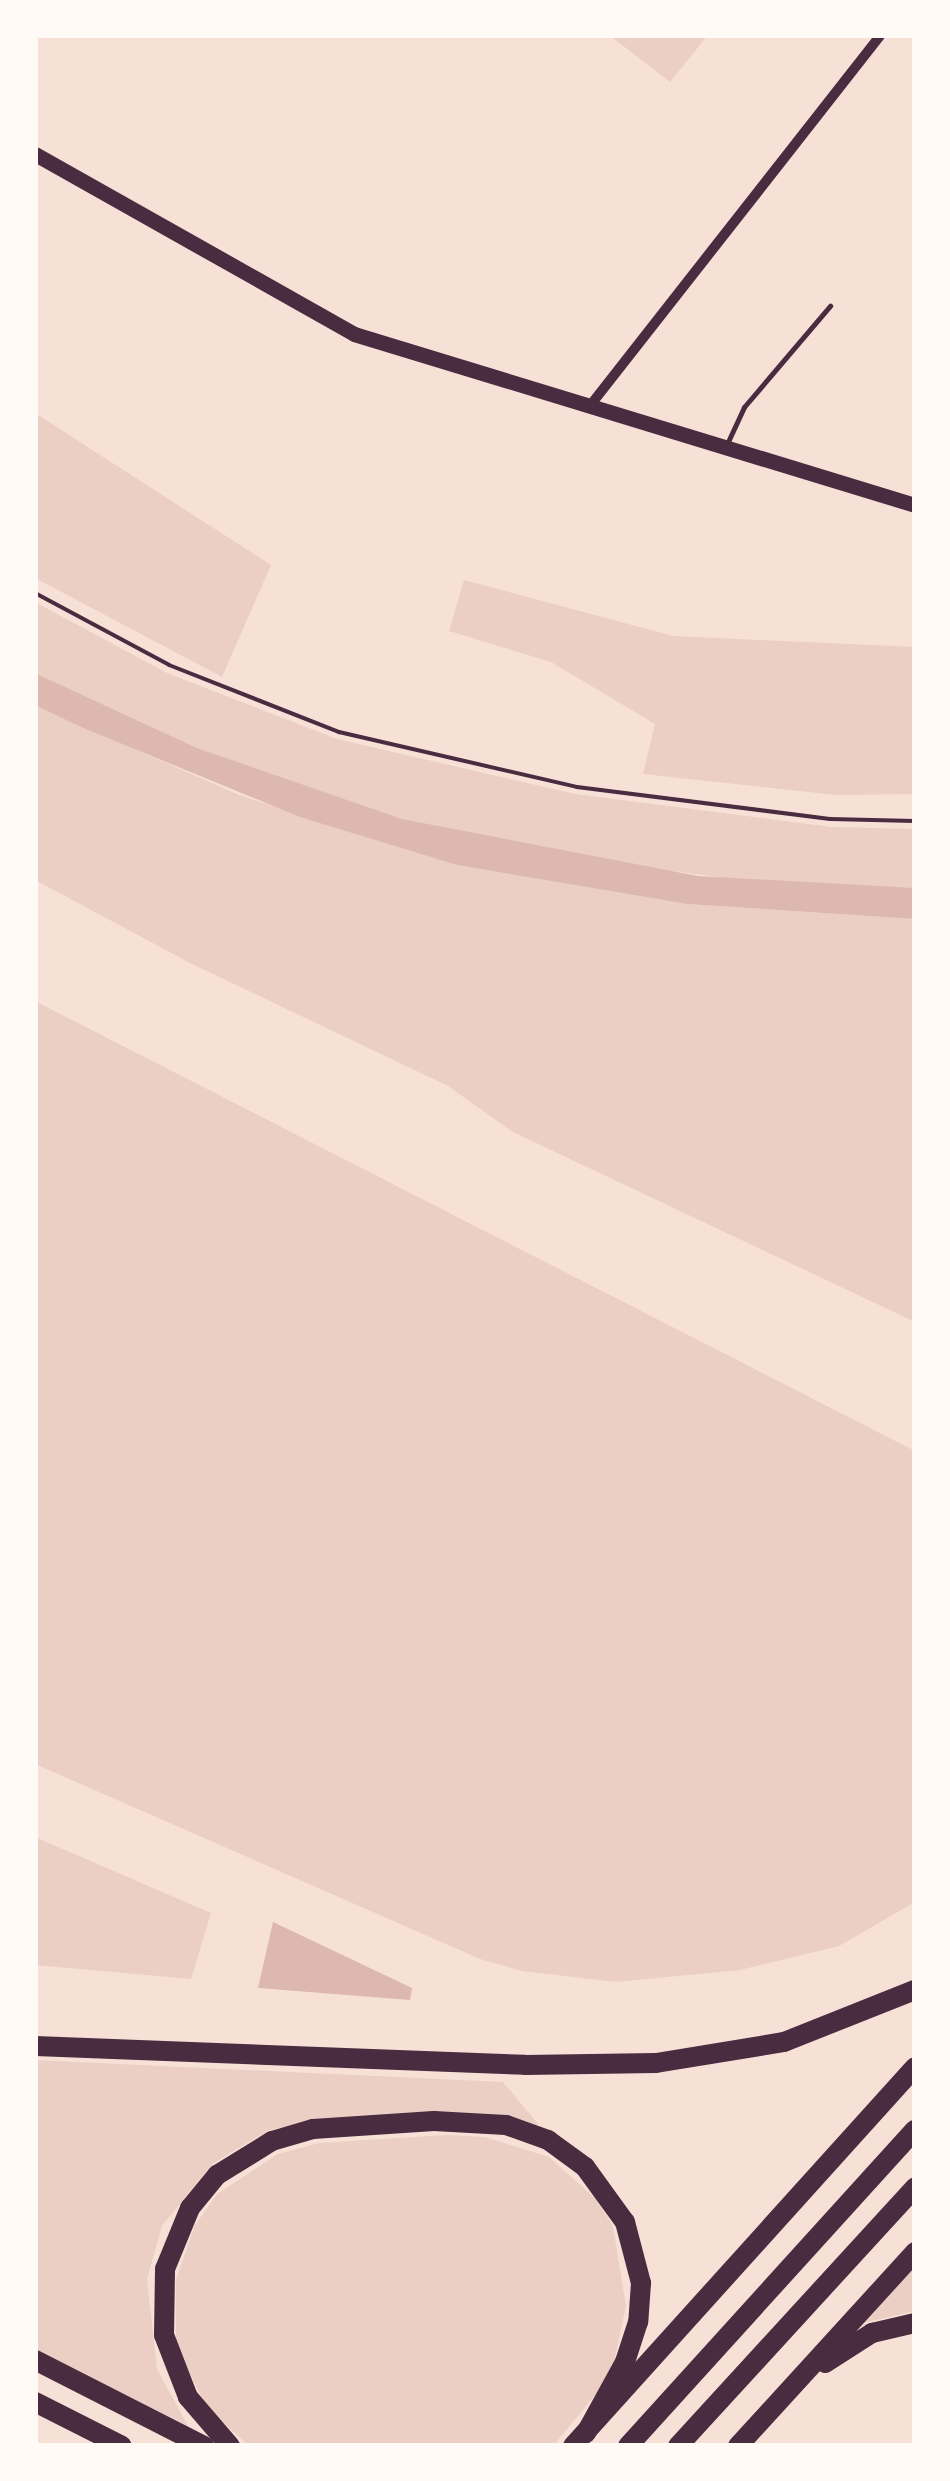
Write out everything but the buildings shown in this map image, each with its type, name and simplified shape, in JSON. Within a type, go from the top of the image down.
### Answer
[{"type":"highway","points":[[35,2046],[524,2066],[656,2063],[784,2042],[915,1990]]},
{"type":"highway","points":[[580,2439],[915,2067]]},
{"type":"highway","points":[[230,2446],[188,2397],[164,2335],[165,2269],[190,2208],[226,2168],[272,2141],[313,2130],[434,2121],[494,2123],[548,2140],[593,2175],[624,2222],[641,2283],[638,2322],[625,2362],[580,2439]]},
{"type":"highway","points":[[628,2446],[915,2130]]},
{"type":"highway","points":[[678,2446],[915,2187]]},
{"type":"highway","points":[[738,2446],[915,2252]]},
{"type":"highway","points":[[782,2399],[852,2344],[915,2323]]},
{"type":"highway","points":[[35,2360],[204,2446]]},
{"type":"highway","points":[[35,2402],[122,2446]]},
{"type":"main road","points":[[35,154],[354,334],[915,505]]},
{"type":"street","points":[[589,408],[882,35]]},
{"type":"lane","points":[[725,448],[744,407],[830,306]]},
{"type":"path","points":[[35,593],[169,665],[339,732],[595,790],[830,819],[915,822]]},
{"type":"shaded area","points":[[609,35],[708,35],[670,82]]},
{"type":"shaded area","points":[[35,413],[271,565],[222,677],[35,578]]},
{"type":"shaded area","points":[[464,580],[673,636],[915,647],[915,794],[836,795],[643,774],[655,724],[551,662],[449,631]]},
{"type":"shaded area","points":[[35,602],[167,673],[337,739],[575,794],[832,827],[915,829],[915,888],[778,885],[628,865],[402,819],[314,791],[197,748],[35,673]]},
{"type":"shaded area","points":[[35,673],[197,748],[402,819],[698,876],[915,888],[915,919],[687,904],[457,865],[300,817],[81,727],[35,705]]},
{"type":"shaded area","points":[[35,705],[239,795],[457,865],[687,904],[915,919],[915,1322],[513,1132],[448,1086],[190,963],[35,880]]},
{"type":"shaded area","points":[[35,1001],[915,1451],[915,1902],[839,1946],[740,1970],[616,1982],[522,1971],[480,1959],[35,1764]]},
{"type":"shaded area","points":[[35,1837],[211,1913],[191,1979],[35,1965]]},
{"type":"shaded area","points":[[273,1922],[412,1988],[410,2000],[258,1988]]},
{"type":"shaded area","points":[[35,2060],[503,2082],[539,2125],[459,2113],[324,2119],[269,2130],[212,2164],[162,2226],[147,2279],[157,2369],[188,2426],[35,2350]]},
{"type":"shaded area","points":[[446,2135],[485,2137],[549,2157],[595,2198],[613,2226],[626,2306],[613,2367],[601,2388],[553,2446],[249,2446],[206,2407],[176,2344],[176,2279],[195,2225],[217,2194],[278,2154],[319,2143]]},
{"type":"shaded area","points":[[915,2262],[915,2311],[863,2323]]}]
